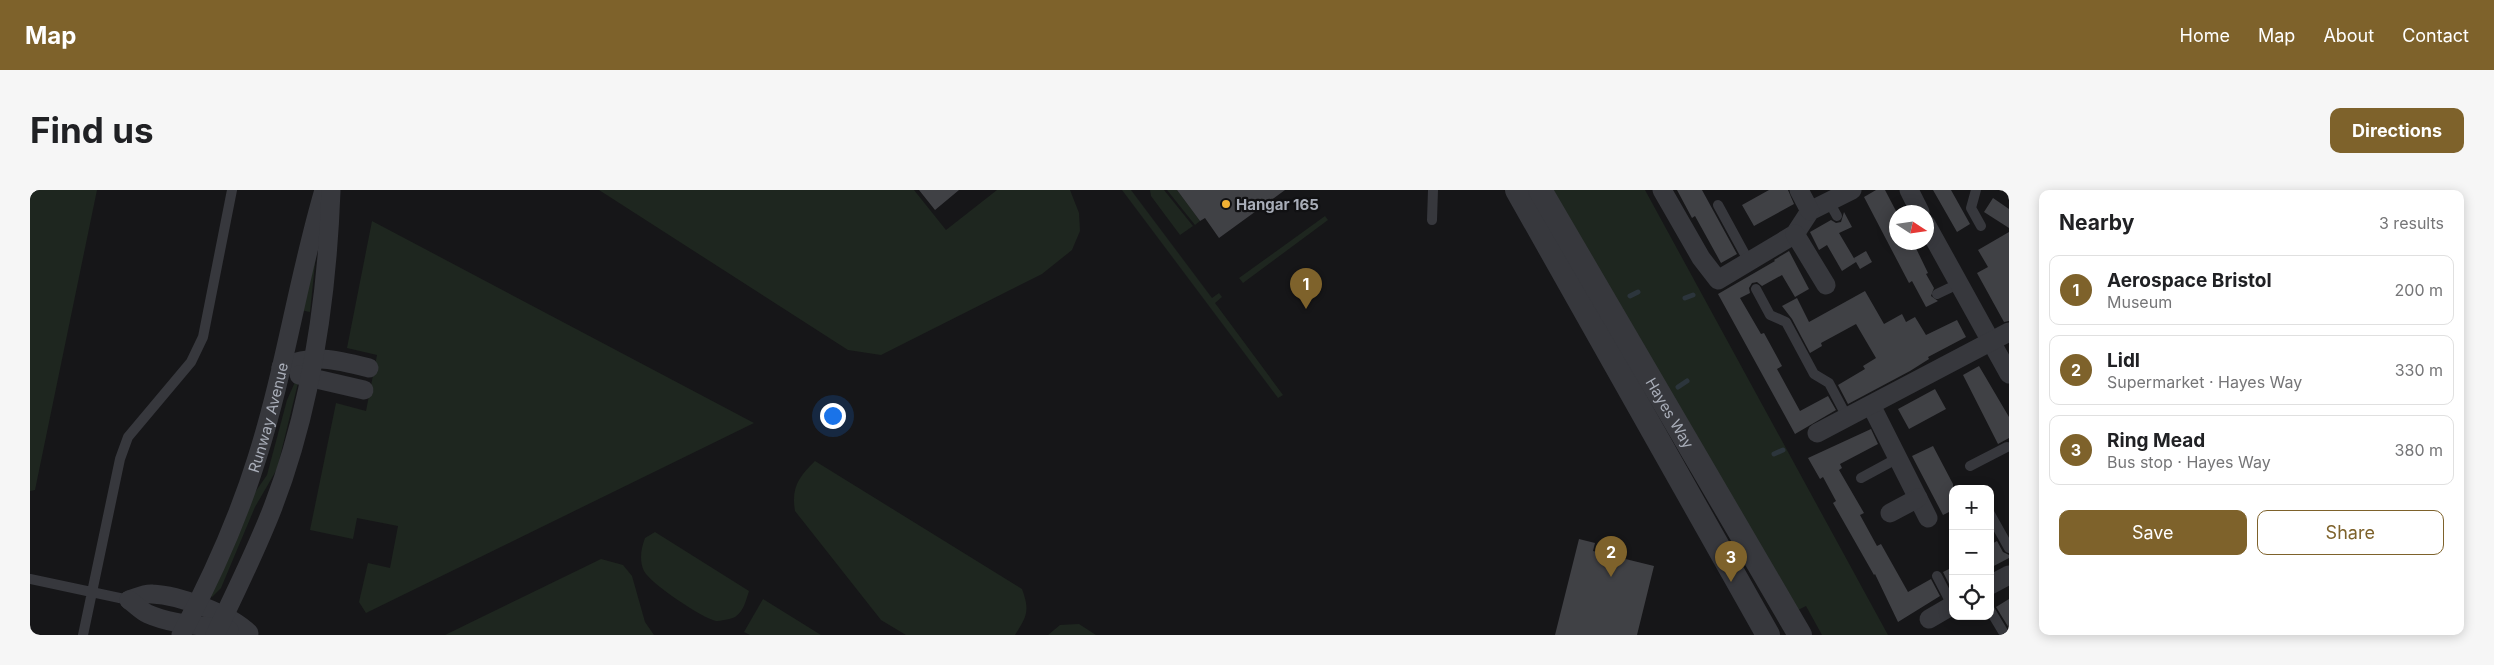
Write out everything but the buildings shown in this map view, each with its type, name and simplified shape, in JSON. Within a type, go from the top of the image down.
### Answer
[{"type":"street","name":"Runway Avenue","points":[[184,629],[244,497],[258,456],[309,242],[324,190]]},
{"type":"street","name":"Runway Avenue","points":[[219,626],[251,561],[274,506],[297,432],[314,359],[329,242],[332,190]]},
{"type":"street","points":[[1662,190],[1701,258],[1718,280],[1746,267],[1795,234],[1802,220],[1810,211],[1839,199]]},
{"type":"street","points":[[1799,190],[1810,211]]},
{"type":"street","points":[[1909,190],[1916,205]]},
{"type":"street","name":"Hayes Way","points":[[1523,192],[1768,635]]},
{"type":"street","name":"Hayes Way","points":[[1523,192],[1800,635]]},
{"type":"street","points":[[1795,234],[1826,285]]},
{"type":"street","points":[[1934,239],[2009,374]]},
{"type":"street","points":[[1817,433],[2009,332]]},
{"type":"street","points":[[280,367],[314,359],[336,358],[369,368]]},
{"type":"street","points":[[280,367],[310,378],[364,390]]},
{"type":"street","points":[[1871,405],[1928,518]]},
{"type":"street","points":[[1890,513],[1918,498]]},
{"type":"street","points":[[1994,583],[2009,575]]},
{"type":"street","points":[[129,600],[151,593],[196,604],[219,626]]},
{"type":"street","points":[[129,600],[146,614],[184,629],[219,626]]},
{"type":"street","points":[[1929,619],[1949,607]]},
{"type":"lane","points":[[83,635],[120,459],[128,437],[190,362],[202,337],[232,190]]},
{"type":"lane","points":[[1432,220],[1433,190]]},
{"type":"lane","points":[[1976,190],[1971,208],[1981,226]]},
{"type":"lane","points":[[1718,206],[1746,267]]},
{"type":"lane","points":[[1937,294],[1958,284]]},
{"type":"lane","points":[[1756,289],[1770,315],[1786,322],[1814,374],[1829,383],[1847,417]]},
{"type":"lane","points":[[1970,466],[2007,447]]},
{"type":"lane","points":[[1861,478],[1898,458]]},
{"type":"lane","points":[[1994,521],[2009,548]]},
{"type":"lane","points":[[1937,576],[1949,599]]},
{"type":"lane","points":[[30,579],[129,600]]},
{"type":"lane","points":[[1994,617],[2005,635]]},
{"type":"shaded area","points":[[30,190],[97,190],[35,490],[30,491]]},
{"type":"shaded area","points":[[599,190],[914,190],[946,230],[997,190],[1070,190],[1079,213],[1080,231],[1072,250],[1042,274],[881,355],[848,350]]},
{"type":"shaded area","points":[[1122,190],[1131,190],[1212,298],[1219,293],[1222,297],[1215,303],[1283,395],[1278,398]]},
{"type":"shaded area","points":[[1150,190],[1164,190],[1193,226],[1180,235],[1151,196]]},
{"type":"shaded area","points":[[1167,190],[1177,190],[1200,221],[1195,225]]},
{"type":"shaded area","points":[[1550,190],[1645,190],[1888,635],[1822,635],[1806,606],[1796,611]]},
{"type":"shaded area","points":[[1325,216],[1328,220],[1243,283],[1239,278]]},
{"type":"shaded area","points":[[372,221],[754,423],[366,613],[359,602],[368,563],[390,568],[398,526],[357,518],[353,539],[310,530],[336,403],[366,411],[377,355],[347,348]]},
{"type":"shaded area","points":[[316,254],[310,312],[300,310]]},
{"type":"shaded area","points":[[295,382],[298,383],[277,469],[255,507],[221,588],[212,597],[210,595],[251,498],[267,475],[287,400]]},
{"type":"shaded area","points":[[815,461],[1022,589],[1026,603],[1026,613],[1015,635],[906,635],[881,620],[795,511],[795,489],[805,472]]},
{"type":"shaded area","points":[[655,532],[749,591],[741,612],[733,618],[720,621],[709,619],[677,600],[656,584],[644,571],[641,559],[645,538]]},
{"type":"shaded area","points":[[601,559],[623,565],[632,576],[645,622],[654,635],[445,635]]},
{"type":"shaded area","points":[[763,599],[821,635],[750,635],[744,632]]},
{"type":"shaded area","points":[[1079,624],[1096,635],[1048,635],[1060,625]]},
{"type":"waterway","points":[[1630,296],[1638,292]]},
{"type":"waterway","points":[[1685,298],[1693,295]]},
{"type":"waterway","points":[[1678,387],[1687,381]]},
{"type":"waterway","points":[[1774,454],[1783,450]]},
{"type":"place","name":"Hangar 165","points":[[1226,204]]},
{"type":"place","name":"Aerospace Bristol","points":[[1306,309]]},
{"type":"place","name":"Lidl","points":[[1611,577]]},
{"type":"place","name":"Ring Mead","points":[[1731,582]]}]
